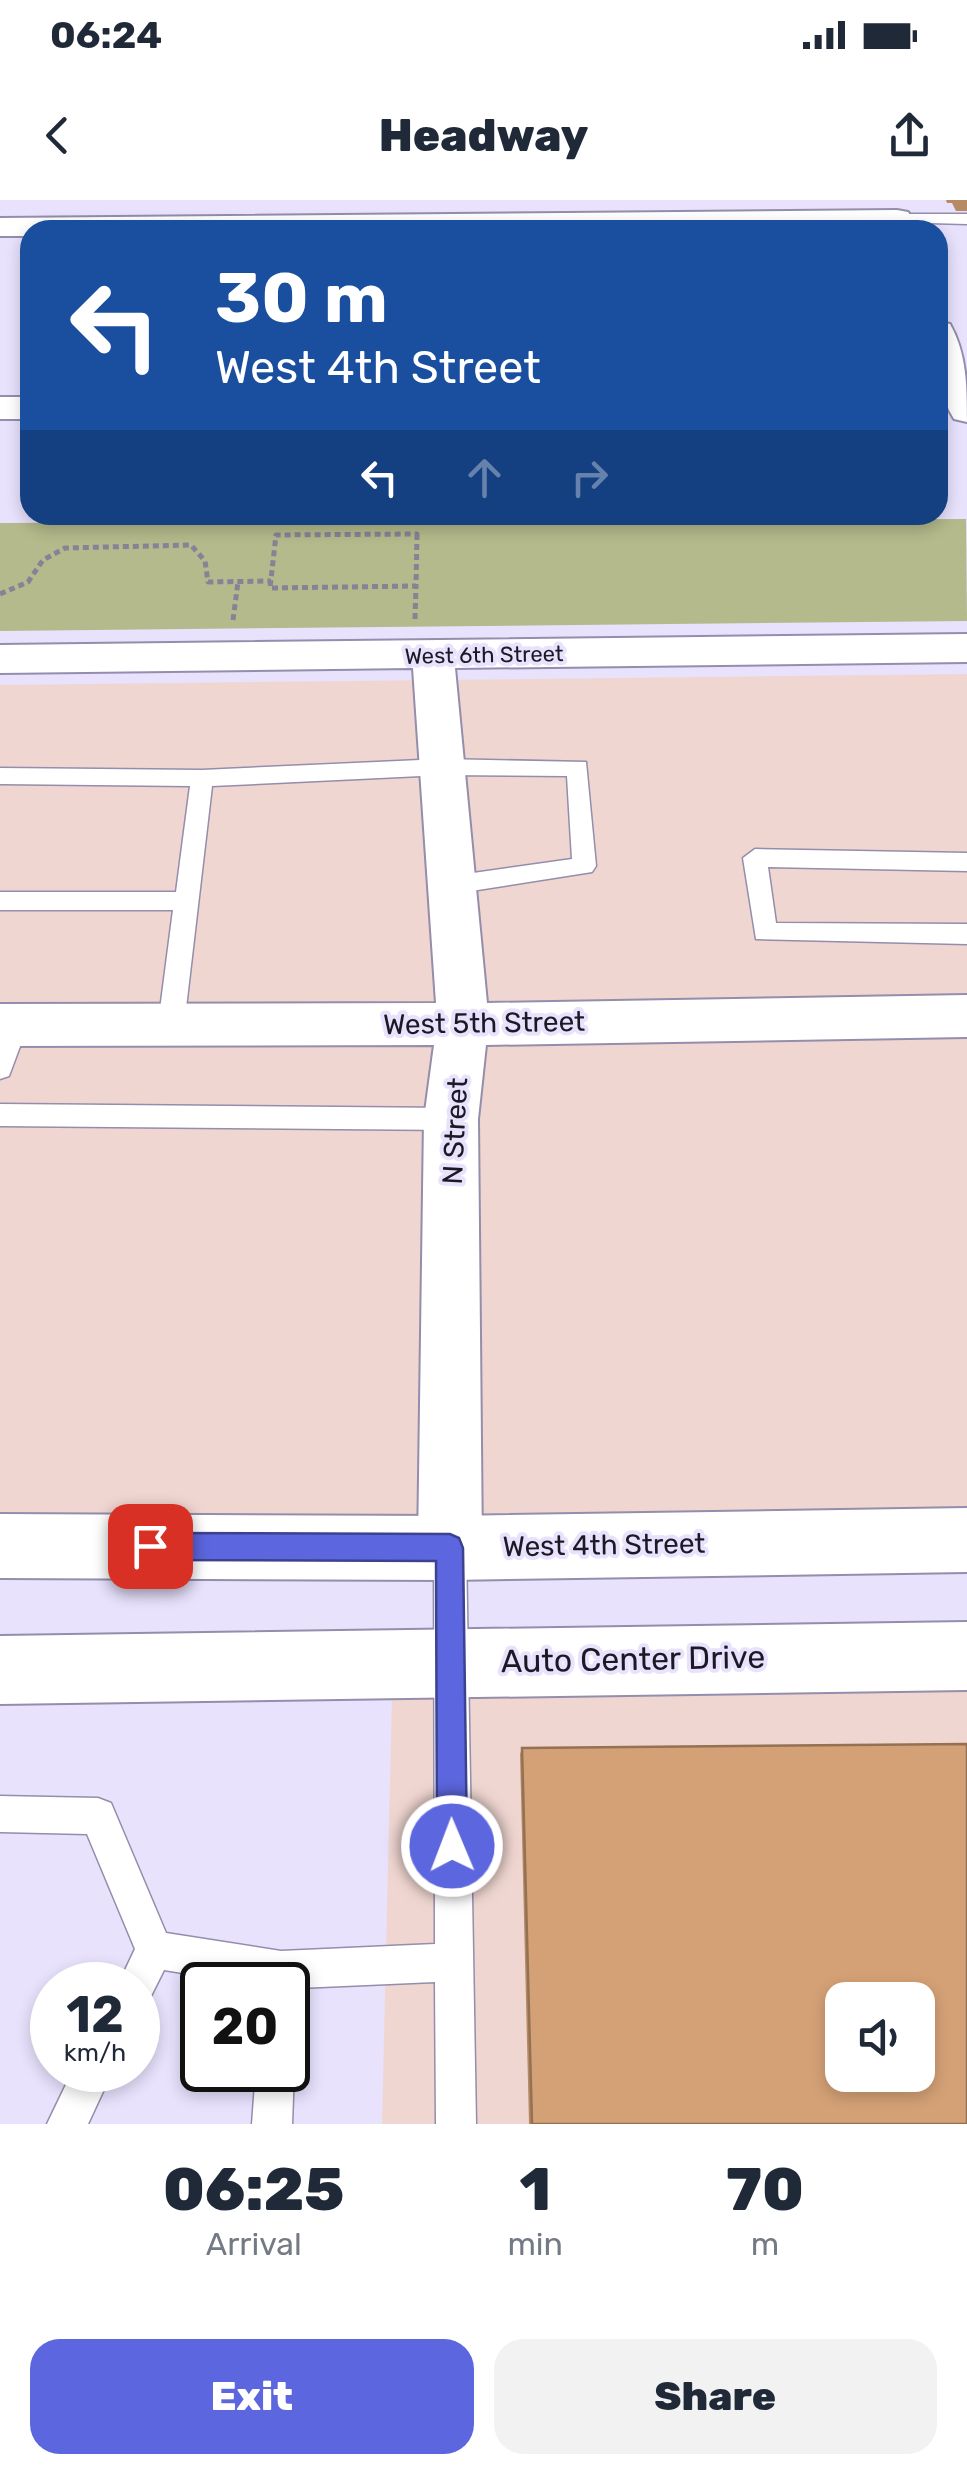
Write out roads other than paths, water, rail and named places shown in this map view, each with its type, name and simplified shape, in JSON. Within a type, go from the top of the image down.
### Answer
[{"type":"street","points":[[538,220],[896,216]]},
{"type":"street","points":[[951,350],[956,407]]},
{"type":"street","name":"West 6th Street","points":[[0,659],[424,644],[967,648]]},
{"type":"street","name":"N Street","points":[[424,644],[442,767],[463,1024],[451,1118],[450,1548]]},
{"type":"street","name":"West 5th Street","points":[[5,1040],[171,1025],[967,1016]]},
{"type":"street","name":"West 4th Street","points":[[0,1546],[450,1548],[967,1540]]},
{"type":"street","name":"Auto Center Drive","points":[[0,1670],[967,1656]]},
{"type":"lane","points":[[896,216],[967,218]]},
{"type":"lane","points":[[0,776],[202,778],[442,767],[578,768],[584,866],[452,885]]},
{"type":"lane","points":[[171,1025],[202,778]]},
{"type":"lane","points":[[967,862],[755,858],[766,932],[967,934]]},
{"type":"lane","points":[[0,902],[186,901]]},
{"type":"lane","points":[[0,1116],[451,1118]]},
{"type":"lane","points":[[450,1548],[456,2124]]},
{"type":"lane","points":[[0,1814],[98,1816],[154,1950],[148,1962]]},
{"type":"lane","points":[[154,1950],[210,1962]]},
{"type":"lane","points":[[310,1974],[454,1962]]},
{"type":"lane","points":[[67,2124],[83,2092]]},
{"type":"lane","points":[[272,2124],[274,2092]]}]
